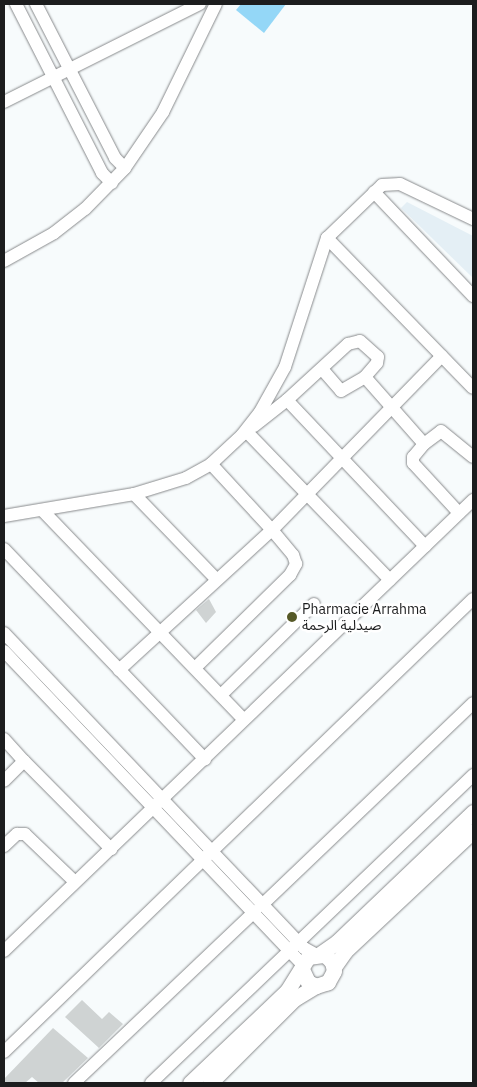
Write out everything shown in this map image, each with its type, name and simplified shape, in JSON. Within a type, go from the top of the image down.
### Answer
[{"type":"main road","points":[[190,1083],[287,991],[303,967],[318,954],[337,942],[473,812]]},
{"type":"main road","points":[[210,1083],[294,999],[331,979],[334,967],[345,951],[473,831]]},
{"type":"main road","points":[[318,954],[329,958],[334,967]]},
{"type":"main road","points":[[303,967],[305,978],[316,986]]},
{"type":"street","points":[[16,4],[102,173],[112,183]]},
{"type":"street","points":[[36,4],[115,158],[126,168]]},
{"type":"street","points":[[4,102],[200,4],[214,7],[163,112],[126,168],[112,183],[54,233],[4,261]]},
{"type":"street","points":[[244,433],[260,412],[285,367],[327,238],[374,192],[386,183],[400,184],[473,219]]},
{"type":"street","points":[[374,192],[473,296]]},
{"type":"street","points":[[327,238],[473,388]]},
{"type":"street","points":[[4,516],[134,494],[186,478],[211,464],[244,433],[287,400],[348,344],[360,341],[378,357],[377,363],[365,377],[341,391],[322,369]]},
{"type":"street","points":[[119,670],[160,630],[272,530],[395,407],[442,356]]},
{"type":"street","points":[[365,377],[395,407],[424,444]]},
{"type":"street","points":[[287,400],[344,458],[425,546]]},
{"type":"street","points":[[459,513],[413,463],[413,456],[424,444],[441,431],[473,457]]},
{"type":"street","points":[[244,433],[309,493],[390,580]]},
{"type":"street","points":[[196,667],[295,568],[293,555],[211,464]]},
{"type":"street","points":[[134,494],[216,579]]},
{"type":"street","points":[[4,951],[473,500]]},
{"type":"street","points":[[42,510],[196,667],[244,720]]},
{"type":"street","points":[[4,549],[204,759]]},
{"type":"street","points":[[4,1052],[473,600]]},
{"type":"street","points":[[221,695],[314,604]]},
{"type":"street","points":[[4,633],[159,803],[294,946],[303,967]]},
{"type":"street","points":[[4,651],[159,803]]},
{"type":"street","points":[[74,1083],[473,703]]},
{"type":"street","points":[[4,739],[111,849]]},
{"type":"street","points":[[4,781],[24,761]]},
{"type":"street","points":[[152,1083],[473,776]]},
{"type":"street","points":[[4,846],[17,834],[25,834],[75,882]]},
{"type":"street","points":[[294,946],[318,954]]},
{"type":"shaded area","points":[[241,4],[286,4],[264,33],[236,10]]},
{"type":"shaded area","points":[[407,202],[473,236],[473,278],[401,208]]},
{"type":"building","points":[[209,599],[216,612],[206,623],[196,610]]},
{"type":"building","points":[[82,1000],[102,1019],[109,1012],[123,1024],[99,1048],[65,1017]]},
{"type":"building","points":[[53,1028],[88,1058],[62,1083],[39,1083],[32,1077],[25,1083],[4,1083],[4,1079]]},
{"type":"place","name":"Pharmacie Arrahma صيدلية الرحمة","points":[[292,617]]}]
